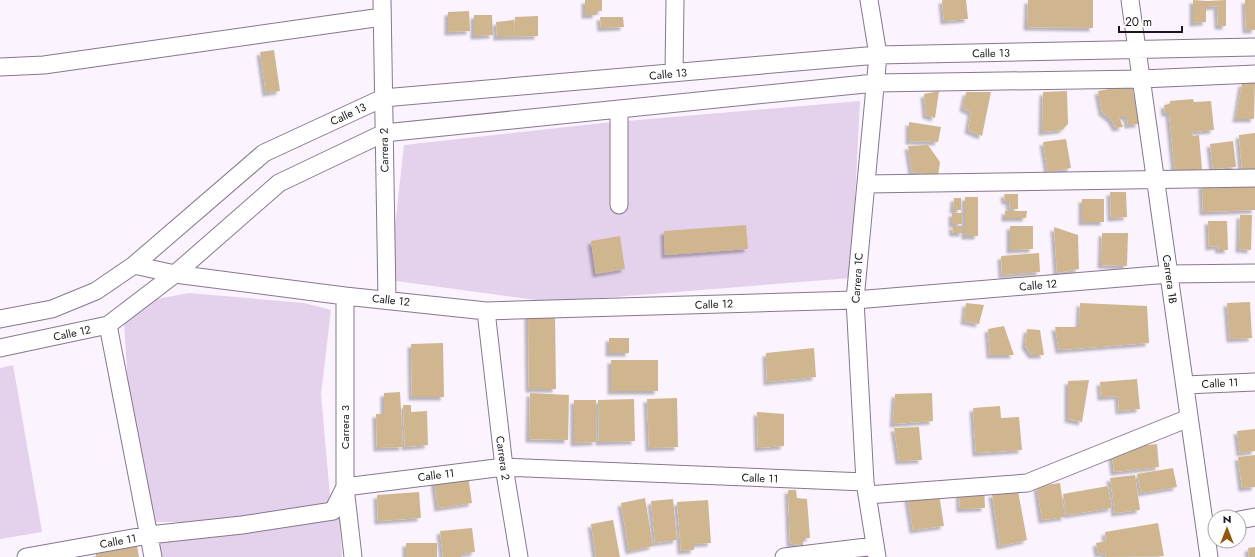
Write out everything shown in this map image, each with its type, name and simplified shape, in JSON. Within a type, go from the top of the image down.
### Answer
[{"type":"street","name":"Carrera 2","points":[[382,0],[387,300]]},
{"type":"street","points":[[674,73],[675,0]]},
{"type":"street","name":"Carrera 1C","points":[[869,0],[878,56],[855,300],[866,488],[876,552]]},
{"type":"street","name":"Carrera 1B","points":[[1130,0],[1190,418],[1207,509]]},
{"type":"street","points":[[0,67],[44,65],[382,17]]},
{"type":"street","name":"Calle 13","points":[[134,264],[264,153],[383,98],[878,56],[1255,47]]},
{"type":"street","points":[[175,274],[279,183],[384,133],[875,83],[1142,79],[1255,74]]},
{"type":"street","points":[[619,109],[619,205]]},
{"type":"street","points":[[866,184],[1255,178]]},
{"type":"street","points":[[0,319],[52,308],[96,291],[134,264]]},
{"type":"street","name":"Calle 12","points":[[134,264],[175,274],[345,296],[486,311],[855,300],[1169,274],[1255,273]]},
{"type":"street","name":"Calle 12","points":[[0,348],[108,325],[175,274]]},
{"type":"street","name":"Carrera 3","points":[[345,296],[345,487],[353,557]]},
{"type":"street","name":"Carrera 2","points":[[486,311],[504,467],[519,557]]},
{"type":"street","points":[[108,325],[153,557]]},
{"type":"street","name":"Calle 11","points":[[1185,385],[1255,382]]},
{"type":"street","name":"Calle 11","points":[[26,557],[149,535],[242,525],[333,511],[345,487],[504,467],[866,488],[1027,483],[1190,418]]},
{"type":"street","points":[[784,557],[876,552]]},
{"type":"shaded area","points":[[860,101],[851,278],[551,302],[389,280],[404,145],[603,123]]},
{"type":"shaded area","points":[[189,293],[304,303],[331,310],[321,394],[331,508],[211,522],[155,522],[130,418],[124,322],[151,300]]},
{"type":"shaded area","points":[[13,365],[42,532],[0,539],[0,368]]},
{"type":"shaded area","points":[[339,512],[342,557],[159,557],[156,539]]},
{"type":"building","points":[[585,0],[602,0],[602,11],[596,11],[596,15],[585,15]]},
{"type":"building","points":[[942,0],[966,0],[968,19],[944,21]]},
{"type":"building","points":[[1028,0],[1093,0],[1093,28],[1027,27]]},
{"type":"building","points":[[1193,0],[1226,0],[1226,26],[1218,26],[1217,6],[1206,7],[1206,22],[1193,23]]},
{"type":"building","points":[[1245,0],[1255,0],[1255,30],[1246,30]]},
{"type":"building","points":[[469,11],[470,31],[448,32],[448,12]]},
{"type":"building","points":[[474,15],[492,15],[493,35],[474,36]]},
{"type":"building","points":[[538,16],[538,36],[497,37],[496,22],[514,20],[515,33],[515,17]]},
{"type":"building","points":[[600,17],[623,17],[624,27],[601,28]]},
{"type":"building","points":[[274,50],[280,91],[266,93],[260,52]]},
{"type":"building","points":[[1242,83],[1255,83],[1254,119],[1236,119]]},
{"type":"building","points":[[1132,85],[1139,124],[1128,125],[1127,117],[1119,117],[1123,127],[1116,128],[1111,119],[1102,112],[1098,91]]},
{"type":"building","points":[[939,91],[935,118],[926,115],[924,94]]},
{"type":"building","points":[[1067,91],[1068,124],[1062,130],[1042,132],[1043,92]]},
{"type":"building","points":[[966,92],[991,92],[982,136],[968,130],[971,112],[963,108]]},
{"type":"building","points":[[1193,99],[1194,102],[1211,101],[1214,130],[1192,132],[1193,136],[1199,135],[1202,169],[1175,172],[1169,113],[1165,113],[1164,105],[1170,104],[1170,101]]},
{"type":"building","points":[[909,122],[941,127],[938,142],[909,141]]},
{"type":"building","points":[[1255,133],[1255,169],[1242,171],[1239,135]]},
{"type":"building","points":[[1066,139],[1071,168],[1048,172],[1043,142]]},
{"type":"building","points":[[1233,141],[1236,167],[1213,169],[1210,144]]},
{"type":"building","points":[[928,145],[940,162],[938,176],[912,172],[908,146]]},
{"type":"building","points":[[1255,183],[1255,210],[1203,212],[1202,185]]},
{"type":"building","points":[[1110,192],[1126,192],[1127,217],[1111,218]]},
{"type":"building","points":[[1004,194],[1018,194],[1018,209],[1010,209],[1009,201],[1005,201]]},
{"type":"building","points":[[965,197],[978,197],[978,236],[965,236]]},
{"type":"building","points":[[954,198],[961,198],[961,210],[953,210]]},
{"type":"building","points":[[1082,199],[1104,199],[1104,222],[1082,222]]},
{"type":"building","points":[[1005,211],[1027,211],[1026,218],[1005,218]]},
{"type":"building","points":[[952,213],[962,213],[962,224],[952,224]]},
{"type":"building","points":[[1240,215],[1252,215],[1251,250],[1239,249]]},
{"type":"building","points":[[1208,221],[1227,221],[1228,250],[1219,250],[1218,246],[1209,247]]},
{"type":"building","points":[[746,225],[748,249],[665,255],[664,231]]},
{"type":"building","points":[[952,226],[963,226],[963,233],[953,233]]},
{"type":"building","points":[[1010,226],[1033,226],[1033,249],[1010,250]]},
{"type":"building","points":[[1054,227],[1078,235],[1079,269],[1057,273]]},
{"type":"building","points":[[1102,233],[1128,233],[1127,266],[1101,265]]},
{"type":"building","points":[[620,236],[625,269],[596,274],[591,241]]},
{"type":"building","points":[[1039,253],[1040,272],[1002,275],[1001,256]]},
{"type":"building","points":[[1250,302],[1252,338],[1230,339],[1227,303]]},
{"type":"building","points":[[966,303],[984,305],[979,324],[964,321]]},
{"type":"building","points":[[1080,303],[1147,306],[1149,343],[1059,350],[1055,327],[1079,327]]},
{"type":"building","points":[[528,313],[555,313],[556,389],[529,389]]},
{"type":"building","points":[[1004,326],[1014,355],[990,355],[988,329]]},
{"type":"building","points":[[1027,329],[1040,330],[1044,355],[1032,355],[1025,345]]},
{"type":"building","points":[[609,338],[629,338],[629,353],[609,353]]},
{"type":"building","points":[[443,343],[444,397],[412,397],[411,344]]},
{"type":"building","points":[[814,348],[816,377],[767,382],[766,353]]},
{"type":"building","points":[[611,360],[658,360],[658,391],[611,391]]},
{"type":"building","points":[[1137,379],[1140,409],[1119,411],[1118,396],[1101,397],[1100,382]]},
{"type":"building","points":[[1089,380],[1082,422],[1068,419],[1068,381]]},
{"type":"building","points":[[400,392],[403,447],[377,448],[376,414],[384,414],[384,393]]},
{"type":"building","points":[[530,393],[569,395],[568,440],[529,439]]},
{"type":"building","points":[[932,393],[933,421],[893,424],[895,394]]},
{"type":"building","points":[[677,398],[678,447],[649,448],[647,399]]},
{"type":"building","points":[[634,399],[635,441],[599,442],[598,400]]},
{"type":"building","points":[[574,400],[596,400],[596,442],[574,443]]},
{"type":"building","points":[[403,405],[411,405],[411,412],[427,411],[428,445],[405,447]]},
{"type":"building","points":[[1000,406],[1001,418],[1019,417],[1022,450],[976,453],[973,408]]},
{"type":"building","points":[[757,412],[784,414],[784,446],[758,448]]},
{"type":"building","points":[[919,427],[922,460],[899,461],[894,428]]},
{"type":"building","points":[[1255,429],[1255,451],[1240,453],[1237,431]]},
{"type":"building","points":[[1157,444],[1159,467],[1114,472],[1111,449]]},
{"type":"building","points":[[1255,455],[1255,487],[1242,488],[1238,457]]},
{"type":"building","points":[[1173,468],[1177,487],[1141,493],[1137,474]]},
{"type":"building","points":[[468,475],[472,503],[438,508],[434,479]]},
{"type":"building","points":[[1135,475],[1140,510],[1115,513],[1110,478]]},
{"type":"building","points":[[984,483],[985,508],[960,509],[959,485]]},
{"type":"building","points":[[1060,483],[1065,517],[1042,520],[1037,486]]},
{"type":"building","points":[[1108,486],[1112,508],[1067,515],[1063,494]]},
{"type":"building","points":[[938,487],[944,526],[913,530],[907,492]]},
{"type":"building","points":[[788,490],[796,490],[797,498],[807,499],[810,538],[803,538],[803,546],[790,543]]},
{"type":"building","points":[[1018,491],[1027,540],[1000,546],[992,494]]},
{"type":"building","points":[[419,492],[421,518],[378,521],[377,495]]},
{"type":"building","points":[[645,498],[653,546],[629,551],[621,503]]},
{"type":"building","points":[[673,499],[677,540],[655,543],[651,501]]},
{"type":"building","points":[[708,500],[711,543],[694,544],[694,550],[681,551],[677,502]]},
{"type":"building","points":[[613,520],[620,557],[596,557],[591,524]]},
{"type":"building","points":[[1158,523],[1164,556],[1106,557],[1105,553],[1098,554],[1096,543],[1106,541],[1105,532]]},
{"type":"building","points":[[472,528],[475,552],[461,554],[461,557],[443,557],[440,531]]},
{"type":"building","points":[[406,543],[437,543],[437,557],[406,557]]},
{"type":"building","points":[[137,546],[139,557],[96,557],[96,554]]},
{"type":"building","points":[[1255,547],[1255,557],[1249,557],[1248,548]]}]
